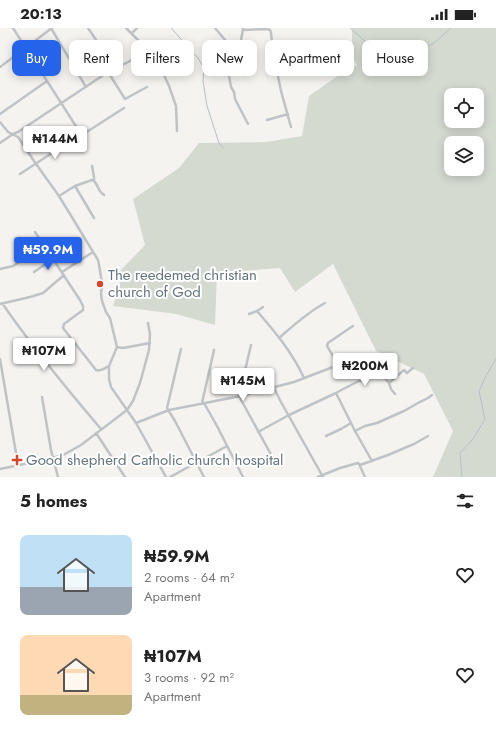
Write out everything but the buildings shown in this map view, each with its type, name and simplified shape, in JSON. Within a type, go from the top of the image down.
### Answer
[{"type":"street","points":[[13,28],[21,40]]},
{"type":"street","points":[[35,40],[51,28],[86,87]]},
{"type":"street","points":[[88,28],[96,40]]},
{"type":"street","points":[[126,28],[138,40]]},
{"type":"street","points":[[132,34],[137,28]]},
{"type":"street","points":[[216,28],[225,40]]},
{"type":"street","points":[[240,40],[243,29],[270,30],[272,40]]},
{"type":"street","points":[[0,67],[12,58]]},
{"type":"street","points":[[44,76],[81,134]]},
{"type":"street","points":[[0,143],[102,76]]},
{"type":"street","points":[[111,76],[125,99],[146,87]]},
{"type":"street","points":[[164,76],[176,106],[177,131]]},
{"type":"street","points":[[229,76],[235,99],[248,124]]},
{"type":"street","points":[[277,76],[291,127]]},
{"type":"street","points":[[0,114],[47,81]]},
{"type":"street","points":[[20,174],[124,108]]},
{"type":"street","points":[[267,120],[288,114]]},
{"type":"street","points":[[0,122],[6,130],[18,137],[59,196],[99,264],[102,283],[102,301],[110,318],[117,347],[109,366],[109,383],[136,423],[166,477]]},
{"type":"street","points":[[92,166],[94,181],[104,195]]},
{"type":"street","points":[[59,196],[76,186],[89,181],[94,181]]},
{"type":"street","points":[[76,186],[94,218]]},
{"type":"street","points":[[35,232],[80,300],[83,308],[80,313],[64,324],[62,328],[96,370],[99,371],[109,366]]},
{"type":"street","points":[[62,272],[93,252]]},
{"type":"street","points":[[34,272],[53,258]]},
{"type":"street","points":[[0,269],[13,266],[22,260]]},
{"type":"street","points":[[64,275],[43,293],[1,304],[23,335],[101,429]]},
{"type":"street","points":[[279,338],[316,307],[325,303]]},
{"type":"street","points":[[249,314],[263,307]]},
{"type":"street","points":[[257,311],[295,360],[304,378]]},
{"type":"street","points":[[0,469],[53,458],[76,448],[127,410],[133,401],[140,383],[150,343],[148,324]]},
{"type":"street","points":[[136,423],[169,410],[274,388],[333,367],[336,361],[328,346],[328,343],[353,326]]},
{"type":"street","points":[[117,347],[124,348],[150,343]]},
{"type":"street","points":[[251,345],[239,396],[274,460]]},
{"type":"street","points":[[181,349],[167,408],[204,477]]},
{"type":"street","points":[[214,350],[203,403],[217,426],[243,477]]},
{"type":"street","points":[[0,359],[18,465]]},
{"type":"street","points":[[389,383],[391,383],[404,370],[407,373],[413,368]]},
{"type":"street","points":[[258,432],[289,415],[358,382],[369,379],[381,373],[384,369]]},
{"type":"street","points":[[381,373],[395,394]]},
{"type":"street","points":[[274,388],[322,476]]},
{"type":"street","points":[[336,393],[372,461]]},
{"type":"street","points":[[355,431],[404,411],[432,395]]},
{"type":"street","points":[[42,397],[58,477]]},
{"type":"street","points":[[326,436],[351,423]]},
{"type":"street","points":[[96,433],[125,477]]},
{"type":"street","points":[[318,477],[340,468],[358,463],[360,465],[372,461],[428,436]]},
{"type":"street","points":[[170,477],[227,446]]},
{"type":"street","points":[[360,465],[365,477]]},
{"type":"shaded area","points":[[352,28],[496,28],[496,477],[433,477],[453,431],[424,374],[376,351],[333,264],[295,292],[280,268],[217,273],[215,325],[176,314],[113,306],[120,285],[118,273],[145,245],[133,199],[179,168],[199,143],[266,142],[302,136],[309,96],[338,76],[354,76],[354,67],[357,65],[354,60],[354,40],[352,40]]},
{"type":"waterway","points":[[171,28],[198,58],[204,68],[203,81],[207,106],[219,143],[223,148]]},
{"type":"waterway","points":[[350,28],[374,49],[398,61],[409,59],[420,50],[434,43],[451,28]]},
{"type":"waterway","points":[[462,477],[460,453],[473,439],[485,419],[479,391],[496,359]]},
{"type":"place","name":"The reedemed christian church of God","points":[[100,284]]},
{"type":"place","name":"Good shepherd Catholic church hospital","points":[[17,460]]}]
